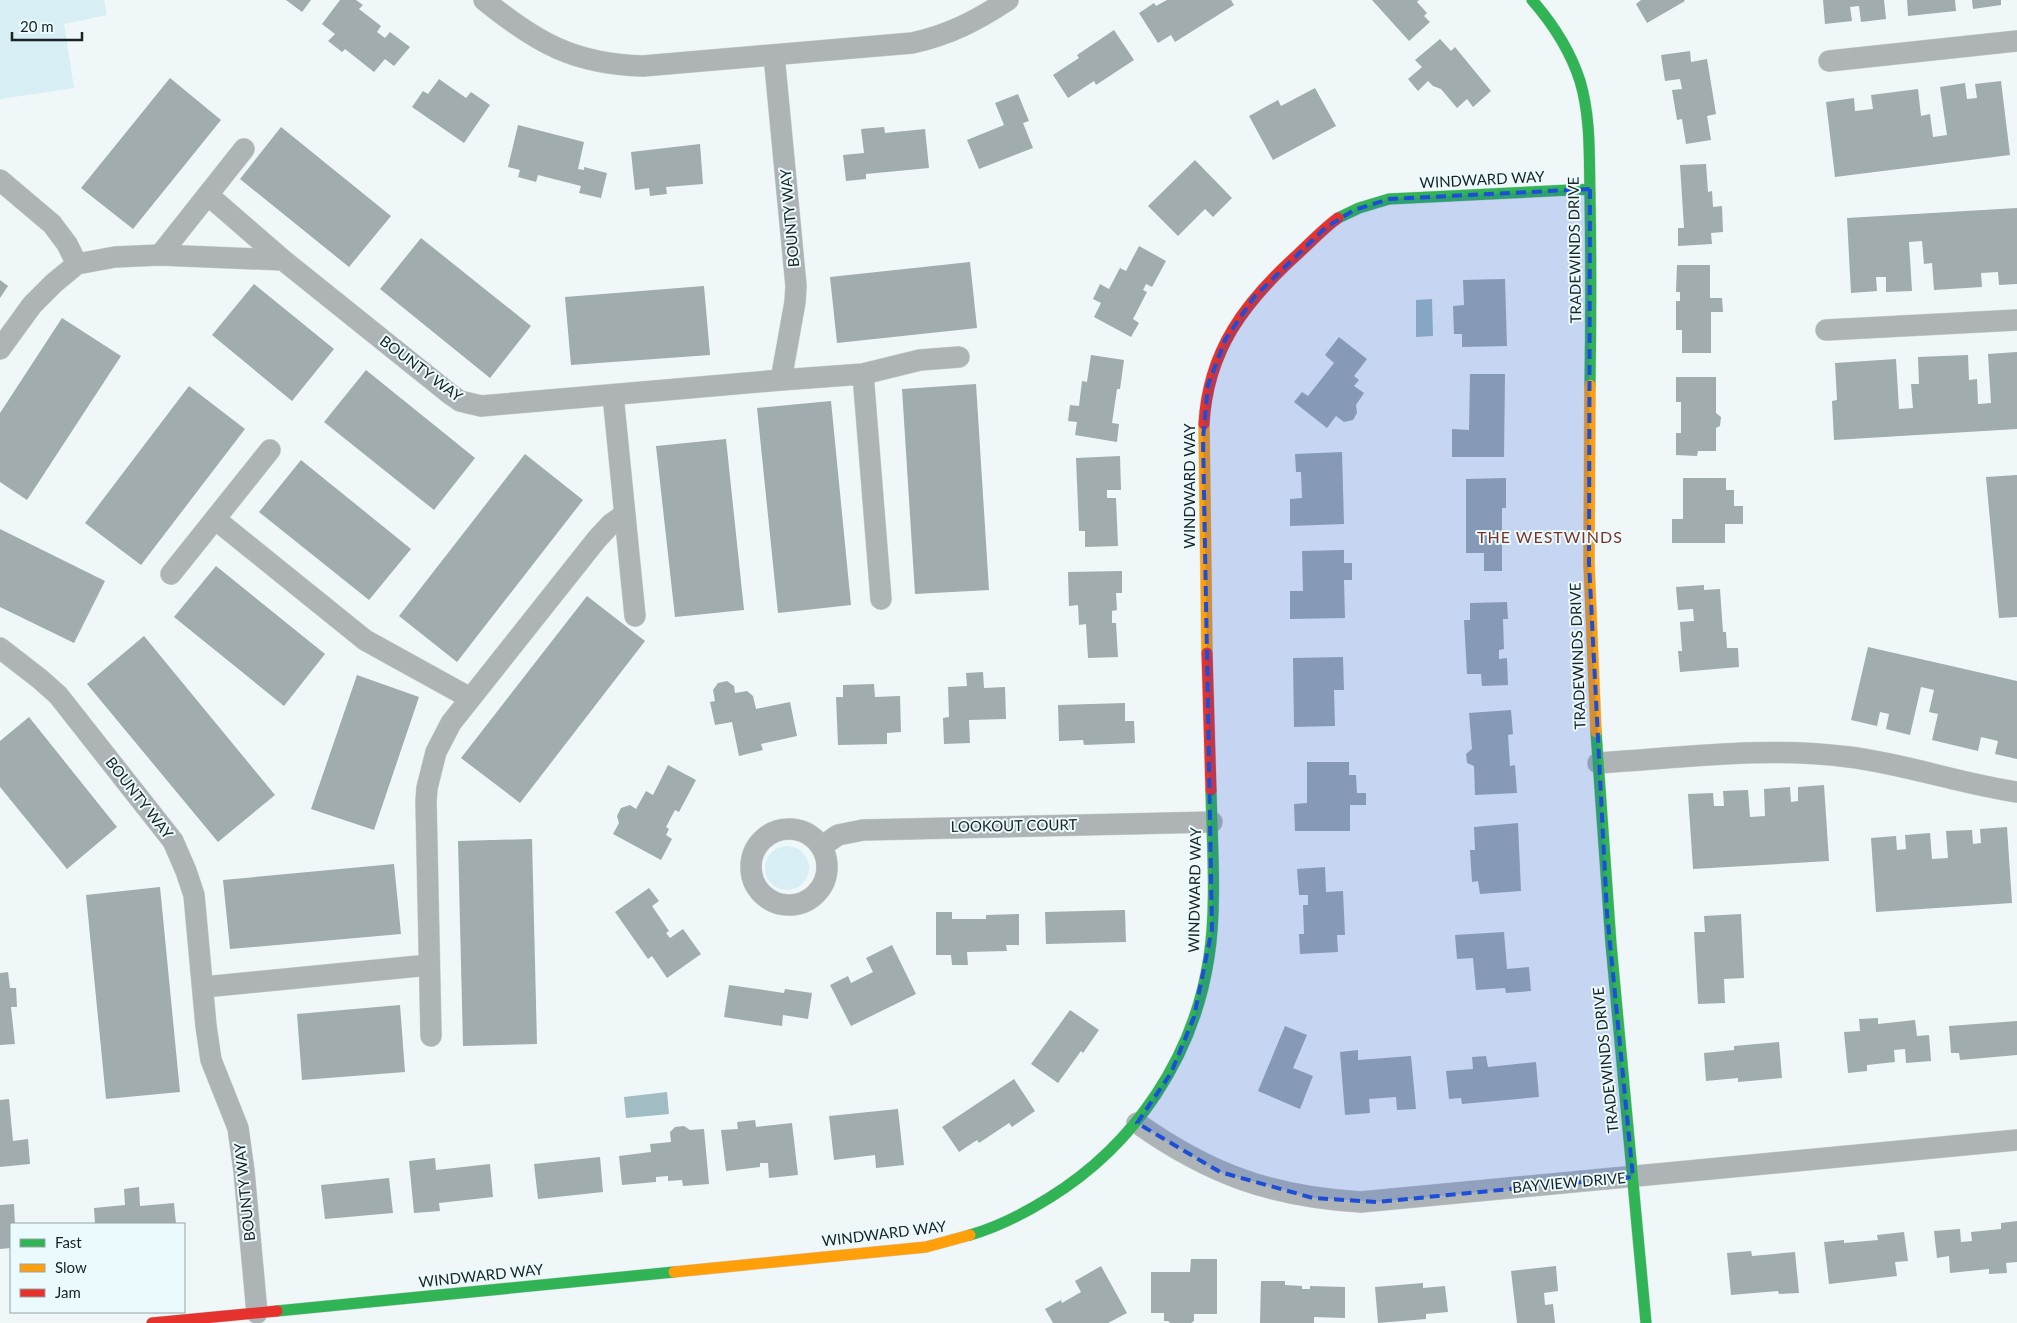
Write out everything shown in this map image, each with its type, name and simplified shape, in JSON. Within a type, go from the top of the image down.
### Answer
[{"type":"street","points":[[484,0],[525,32],[553,47],[610,64],[644,66],[912,43],[930,39],[974,22],[1008,0]]},
{"type":"street","name":"TRADEWINDS DRIVE","points":[[1532,0],[1557,31],[1568,51],[1579,78],[1588,126],[1592,265],[1589,563],[1598,763],[1616,1019],[1646,1323]]},
{"type":"street","points":[[1829,61],[2017,40]]},
{"type":"street","name":"BOUNTY WAY","points":[[774,55],[796,286],[795,302],[781,380]]},
{"type":"street","points":[[160,255],[244,149]]},
{"type":"street","points":[[0,180],[52,224],[67,244],[77,264]]},
{"type":"street","name":"WINDWARD WAY","points":[[152,1323],[932,1245],[961,1239],[1017,1218],[1043,1204],[1092,1169],[1114,1148],[1155,1099],[1171,1073],[1194,1018],[1203,989],[1212,930],[1212,822],[1203,438],[1208,385],[1224,340],[1244,309],[1273,277],[1340,217],[1368,204],[1389,199],[1590,189]]},
{"type":"street","name":"BOUNTY WAY","points":[[208,195],[339,306],[460,401],[481,406],[863,374],[920,360],[959,357]]},
{"type":"street","points":[[0,349],[32,305],[77,264],[115,257],[160,255],[283,260]]},
{"type":"street","points":[[1826,330],[2017,320]]},
{"type":"street","points":[[863,374],[881,599]]},
{"type":"street","points":[[613,395],[635,616]]},
{"type":"street","points":[[172,574],[270,450]]},
{"type":"street","points":[[430,1036],[426,840],[427,788],[436,752],[444,734],[470,698],[596,538],[610,524],[625,514]]},
{"type":"street","points":[[215,519],[365,640],[470,698]]},
{"type":"street","name":"BOUNTY WAY","points":[[0,648],[58,695],[174,840],[186,870],[194,895],[211,1060],[229,1104],[239,1137],[257,1313]]},
{"type":"street","points":[[1598,763],[1738,753],[1812,753],[1868,760],[2017,792]]},
{"type":"street","name":"LOOKOUT COURT","points":[[821,847],[838,836],[863,830],[1212,822]]},
{"type":"street","points":[[204,987],[429,965]]},
{"type":"street","name":"BAYVIEW DRIVE","points":[[1137,1122],[1191,1158],[1231,1176],[1281,1192],[1320,1199],[1377,1202],[2017,1140]]},
{"type":"highlighted area","points":[[1590,189],[1589,563],[1607,913],[1633,1177],[1377,1202],[1313,1198],[1220,1172],[1137,1123],[1171,1073],[1194,1017],[1212,929],[1203,438],[1208,385],[1225,340],[1254,297],[1325,228],[1354,210],[1389,199]]},
{"type":"shaded area","points":[[0,0],[104,0],[107,15],[64,24],[74,88],[0,99]]},
{"type":"shaded area","points":[[1432,299],[1433,336],[1416,337],[1416,300]]},
{"type":"shaded area","points":[[791,846],[803,852],[808,859],[808,877],[803,884],[796,889],[783,890],[775,887],[768,880],[765,864],[768,856],[775,849]]},
{"type":"shaded area","points":[[667,1092],[669,1114],[626,1118],[624,1097]]},
{"type":"building","points":[[286,0],[311,0],[302,12]]},
{"type":"building","points":[[340,0],[356,0],[363,5],[359,9],[381,26],[377,32],[385,38],[390,32],[410,47],[394,66],[385,59],[374,72],[345,49],[342,52],[328,41],[335,34],[322,24]]},
{"type":"building","points":[[1167,0],[1231,0],[1234,5],[1175,42],[1171,35],[1158,43],[1139,13],[1154,3],[1156,6]]},
{"type":"building","points":[[1372,0],[1419,0],[1417,2],[1427,13],[1424,16],[1430,22],[1409,41]]},
{"type":"building","points":[[1641,0],[1685,1],[1647,23],[1636,4]]},
{"type":"building","points":[[1823,0],[1884,0],[1886,19],[1861,22],[1859,6],[1850,7],[1852,21],[1825,24]]},
{"type":"building","points":[[1907,0],[1955,0],[1956,11],[1908,16]]},
{"type":"building","points":[[1972,0],[2001,0],[2001,5],[1973,9]]},
{"type":"building","points":[[1114,30],[1134,60],[1096,85],[1094,81],[1068,98],[1053,75],[1079,58],[1077,55]]},
{"type":"building","points":[[1440,39],[1451,51],[1455,47],[1491,91],[1473,107],[1467,99],[1457,108],[1441,89],[1433,86],[1428,81],[1418,91],[1408,79],[1422,67],[1415,60]]},
{"type":"building","points":[[1690,51],[1691,62],[1707,59],[1716,114],[1707,116],[1711,140],[1686,144],[1682,119],[1677,120],[1672,90],[1682,89],[1680,79],[1665,81],[1661,55]]},
{"type":"building","points":[[170,78],[221,120],[133,229],[81,188]]},
{"type":"building","points":[[439,79],[466,98],[471,92],[490,105],[464,143],[412,107],[423,91],[428,94]]},
{"type":"building","points":[[2001,81],[2010,155],[1835,177],[1826,102],[1854,98],[1855,111],[1873,109],[1871,95],[1918,89],[1921,116],[1930,114],[1933,137],[1947,135],[1940,87],[1965,83],[1967,99],[1977,98],[1975,84]]},
{"type":"building","points":[[1315,88],[1336,126],[1273,160],[1249,116],[1278,100],[1281,106]]},
{"type":"building","points":[[1018,94],[1029,121],[1023,123],[1033,148],[979,169],[967,140],[1004,125],[995,103]]},
{"type":"building","points":[[518,125],[584,142],[578,169],[584,170],[584,167],[607,173],[601,198],[579,193],[581,186],[538,175],[536,182],[518,177],[520,170],[508,167]]},
{"type":"building","points":[[281,127],[391,216],[349,267],[240,179]]},
{"type":"building","points":[[884,127],[885,133],[925,129],[929,168],[866,174],[866,179],[846,181],[843,155],[864,153],[861,129]]},
{"type":"building","points":[[700,144],[703,184],[666,187],[667,194],[650,196],[649,188],[635,190],[631,152]]},
{"type":"building","points":[[1195,160],[1232,198],[1213,217],[1205,209],[1178,236],[1148,206]]},
{"type":"building","points":[[1706,164],[1708,192],[1712,191],[1713,207],[1722,206],[1723,232],[1711,233],[1712,244],[1678,246],[1678,228],[1684,228],[1680,165]]},
{"type":"building","points":[[2017,208],[2017,284],[1999,285],[1998,272],[1981,273],[1982,287],[1934,290],[1932,263],[1924,264],[1922,241],[1909,242],[1912,291],[1886,292],[1886,277],[1876,277],[1877,291],[1851,293],[1847,218]]},
{"type":"building","points":[[421,238],[531,326],[490,378],[380,289]]},
{"type":"building","points":[[1139,246],[1166,261],[1152,287],[1146,284],[1143,290],[1147,292],[1133,319],[1139,323],[1131,337],[1094,317],[1101,303],[1093,299],[1100,284],[1109,289],[1120,268],[1126,271]]},
{"type":"building","points":[[970,262],[977,328],[837,343],[830,277]]},
{"type":"building","points":[[1677,265],[1710,265],[1710,298],[1722,298],[1723,312],[1711,312],[1711,353],[1682,353],[1682,330],[1676,330],[1676,301],[1680,301],[1680,292],[1676,292]]},
{"type":"building","points":[[1505,279],[1507,346],[1462,347],[1462,334],[1454,334],[1453,306],[1464,305],[1463,280]]},
{"type":"building","points":[[0,280],[8,286],[0,298]]},
{"type":"building","points":[[254,284],[334,349],[292,401],[212,335]]},
{"type":"building","points":[[704,286],[710,355],[571,365],[565,297]]},
{"type":"building","points":[[62,318],[121,356],[27,500],[0,482],[0,413]]},
{"type":"building","points":[[1339,337],[1367,359],[1354,376],[1359,380],[1354,386],[1364,393],[1356,405],[1357,413],[1353,420],[1344,422],[1336,416],[1327,428],[1294,402],[1302,392],[1308,396],[1334,363],[1325,355]]},
{"type":"building","points":[[2017,352],[2017,429],[1834,440],[1832,401],[1837,400],[1835,363],[1896,359],[1899,409],[1913,408],[1911,384],[1919,384],[1918,357],[1968,355],[1969,380],[1977,379],[1978,404],[1991,403],[1988,354]]},
{"type":"building","points":[[1091,355],[1124,360],[1112,423],[1119,424],[1117,442],[1075,435],[1077,422],[1068,421],[1070,405],[1079,406],[1082,381],[1087,382]]},
{"type":"building","points":[[366,370],[475,458],[434,510],[324,422]]},
{"type":"building","points":[[1470,374],[1505,374],[1504,457],[1452,457],[1452,429],[1469,430]]},
{"type":"building","points":[[1676,377],[1716,377],[1716,413],[1721,417],[1720,426],[1716,428],[1716,451],[1698,451],[1697,456],[1676,455],[1676,433],[1681,433],[1681,402],[1676,402]]},
{"type":"building","points":[[976,384],[989,590],[915,594],[902,389]]},
{"type":"building","points":[[189,386],[245,429],[141,565],[85,523]]},
{"type":"building","points":[[831,401],[851,605],[778,613],[757,408]]},
{"type":"building","points":[[726,439],[744,610],[675,617],[656,446]]},
{"type":"building","points":[[1342,452],[1344,524],[1290,526],[1290,499],[1302,498],[1301,472],[1296,472],[1295,454]]},
{"type":"building","points":[[525,454],[583,500],[457,662],[399,616]]},
{"type":"building","points":[[1120,456],[1121,490],[1107,490],[1107,498],[1116,498],[1118,546],[1085,547],[1085,531],[1079,531],[1076,458]]},
{"type":"building","points":[[301,460],[411,549],[369,600],[259,512]]},
{"type":"building","points":[[2017,475],[2017,617],[1999,618],[1986,477]]},
{"type":"building","points":[[1506,478],[1506,508],[1502,508],[1502,571],[1484,571],[1484,553],[1466,553],[1466,479]]},
{"type":"building","points":[[1683,478],[1726,478],[1726,490],[1734,490],[1734,506],[1743,506],[1743,524],[1725,524],[1725,543],[1672,543],[1672,519],[1683,519]]},
{"type":"building","points":[[0,529],[105,581],[74,643],[0,607]]},
{"type":"building","points":[[1344,550],[1344,563],[1352,563],[1352,580],[1344,580],[1345,618],[1290,619],[1290,591],[1303,591],[1302,551]]},
{"type":"building","points":[[216,566],[325,654],[284,706],[174,617]]},
{"type":"building","points":[[1122,571],[1122,593],[1116,593],[1117,610],[1112,611],[1112,623],[1116,623],[1118,657],[1088,658],[1086,624],[1079,625],[1078,605],[1069,606],[1068,572]]},
{"type":"building","points":[[1704,585],[1704,590],[1720,589],[1723,632],[1726,632],[1727,648],[1738,648],[1739,667],[1680,672],[1678,651],[1682,651],[1680,622],[1694,621],[1693,609],[1678,610],[1676,587]]},
{"type":"building","points":[[587,596],[645,641],[520,803],[461,758]]},
{"type":"building","points":[[1507,602],[1508,619],[1503,619],[1504,649],[1499,650],[1499,659],[1507,658],[1508,685],[1482,686],[1481,674],[1467,674],[1464,620],[1470,620],[1470,603]]},
{"type":"building","points":[[144,636],[275,795],[218,842],[87,684]]},
{"type":"building","points":[[1868,647],[2017,681],[2017,759],[1995,754],[1998,741],[1981,737],[1978,751],[1932,740],[1938,714],[1929,712],[1934,690],[1921,687],[1910,735],[1886,729],[1889,714],[1880,712],[1877,726],[1851,720]]},
{"type":"building","points":[[1343,657],[1344,690],[1334,690],[1335,726],[1294,727],[1293,658]]},
{"type":"building","points":[[983,672],[984,688],[1005,687],[1006,719],[969,720],[970,743],[944,744],[943,718],[949,717],[948,687],[967,686],[966,673]]},
{"type":"building","points":[[357,675],[419,697],[374,830],[311,809]]},
{"type":"building","points":[[727,681],[734,686],[735,693],[747,691],[753,696],[756,709],[790,702],[797,736],[761,744],[763,750],[739,756],[732,722],[715,725],[710,702],[715,701],[713,690],[718,683]]},
{"type":"building","points":[[874,684],[875,697],[900,696],[901,732],[887,733],[887,744],[838,745],[836,697],[843,697],[843,685]]},
{"type":"building","points":[[1125,703],[1125,721],[1134,721],[1135,743],[1084,745],[1083,740],[1059,741],[1058,705]]},
{"type":"building","points":[[1511,710],[1513,734],[1508,735],[1510,766],[1515,765],[1517,793],[1475,795],[1474,766],[1467,763],[1466,754],[1472,749],[1469,713]]},
{"type":"building","points":[[29,717],[117,827],[67,869],[0,787],[0,741]]},
{"type":"building","points":[[1307,762],[1349,762],[1349,775],[1356,775],[1357,793],[1366,793],[1366,805],[1350,805],[1350,831],[1295,831],[1294,804],[1307,803]]},
{"type":"building","points":[[668,765],[696,780],[679,812],[675,810],[666,827],[669,829],[666,835],[672,839],[661,860],[613,834],[619,823],[617,816],[621,808],[630,805],[636,809],[646,791],[653,795]]},
{"type":"building","points":[[1824,785],[1829,861],[1693,869],[1688,794],[1713,793],[1714,806],[1724,806],[1723,791],[1748,790],[1750,817],[1765,816],[1764,789],[1790,787],[1791,802],[1798,801],[1798,787]]},
{"type":"building","points":[[1518,823],[1521,891],[1480,894],[1478,881],[1472,882],[1470,850],[1475,850],[1474,827]]},
{"type":"building","points":[[2007,827],[2012,903],[1876,912],[1871,838],[1896,836],[1897,850],[1906,849],[1905,835],[1930,833],[1932,859],[1948,858],[1946,831],[1972,830],[1973,844],[1981,843],[1980,829]]},
{"type":"building","points":[[532,839],[537,1044],[463,1046],[458,841]]},
{"type":"building","points":[[394,864],[401,934],[230,949],[223,880]]},
{"type":"building","points":[[1325,867],[1326,892],[1343,891],[1345,935],[1337,935],[1338,952],[1300,954],[1299,934],[1304,934],[1303,905],[1308,905],[1308,895],[1299,895],[1297,869]]},
{"type":"building","points":[[160,887],[180,1092],[106,1099],[86,895]]},
{"type":"building","points":[[649,888],[659,901],[652,906],[669,931],[666,933],[670,938],[683,929],[701,954],[667,978],[652,956],[648,959],[615,912]]},
{"type":"building","points":[[1125,910],[1126,942],[1046,944],[1045,912]]},
{"type":"building","points":[[936,912],[952,912],[952,919],[986,919],[986,915],[1019,914],[1019,945],[1006,945],[1007,951],[967,952],[968,965],[952,965],[951,955],[936,955]]},
{"type":"building","points":[[1741,914],[1744,978],[1724,979],[1725,1003],[1698,1004],[1694,932],[1705,932],[1704,916]]},
{"type":"building","points":[[1504,932],[1507,969],[1529,967],[1531,991],[1506,993],[1505,988],[1476,990],[1473,958],[1457,959],[1455,935]]},
{"type":"building","points":[[892,945],[916,994],[851,1026],[830,985],[848,976],[851,983],[873,972],[866,958]]},
{"type":"building","points":[[8,972],[10,988],[16,988],[17,1007],[11,1007],[15,1044],[0,1045],[0,973]]},
{"type":"building","points":[[729,985],[784,993],[785,989],[812,993],[808,1019],[783,1015],[782,1026],[724,1017]]},
{"type":"building","points":[[400,1005],[405,1072],[302,1080],[297,1014]]},
{"type":"building","points":[[1070,1010],[1099,1030],[1058,1083],[1031,1064]]},
{"type":"building","points":[[1878,1018],[1878,1024],[1915,1020],[1917,1036],[1929,1035],[1931,1061],[1906,1063],[1905,1049],[1894,1050],[1895,1062],[1867,1065],[1867,1071],[1848,1073],[1844,1032],[1860,1031],[1859,1019]]},
{"type":"building","points":[[2017,1021],[2017,1055],[1960,1060],[1959,1053],[1951,1053],[1949,1026]]},
{"type":"building","points":[[1285,1026],[1307,1035],[1293,1068],[1313,1076],[1300,1109],[1258,1091]]},
{"type":"building","points":[[1779,1042],[1782,1078],[1738,1082],[1738,1078],[1706,1081],[1704,1053],[1734,1050],[1734,1046]]},
{"type":"building","points":[[1358,1050],[1358,1060],[1411,1056],[1416,1109],[1397,1110],[1396,1097],[1369,1099],[1370,1113],[1345,1115],[1340,1052]]},
{"type":"building","points":[[1486,1056],[1488,1067],[1536,1062],[1539,1097],[1462,1104],[1461,1098],[1449,1099],[1446,1071],[1473,1069],[1472,1057]]},
{"type":"building","points":[[1014,1079],[1035,1111],[1012,1127],[1009,1123],[979,1143],[977,1140],[959,1152],[942,1127]]},
{"type":"building","points":[[9,1099],[13,1141],[28,1139],[30,1164],[0,1167],[0,1100]]},
{"type":"building","points":[[898,1109],[904,1165],[876,1168],[875,1155],[834,1160],[829,1116]]},
{"type":"building","points":[[755,1120],[756,1127],[792,1123],[798,1175],[769,1178],[768,1163],[760,1163],[760,1167],[726,1171],[721,1130],[738,1129],[737,1122]]},
{"type":"building","points":[[684,1126],[690,1130],[704,1129],[709,1184],[683,1186],[682,1180],[668,1181],[668,1176],[656,1177],[656,1182],[622,1185],[619,1156],[651,1152],[650,1144],[671,1142],[670,1132],[675,1127]]},
{"type":"building","points":[[600,1157],[603,1192],[538,1199],[534,1164]]},
{"type":"building","points":[[435,1158],[436,1170],[490,1164],[493,1197],[439,1203],[440,1211],[414,1213],[409,1161]]},
{"type":"building","points":[[389,1178],[393,1213],[325,1219],[321,1185]]},
{"type":"building","points":[[139,1187],[140,1206],[174,1203],[176,1223],[95,1223],[94,1208],[125,1205],[124,1189]]},
{"type":"building","points":[[14,1204],[15,1223],[10,1223],[10,1248],[0,1249],[0,1205]]},
{"type":"building","points":[[2017,1221],[2017,1262],[2006,1263],[2007,1273],[1989,1274],[1989,1269],[1950,1273],[1949,1256],[1937,1258],[1934,1231],[1960,1229],[1961,1242],[1972,1241],[1971,1232],[2001,1229],[2001,1223]]},
{"type":"building","points":[[1904,1232],[1908,1261],[1895,1262],[1897,1276],[1829,1284],[1824,1242],[1844,1240],[1844,1243],[1878,1240],[1877,1235]]},
{"type":"building","points":[[1751,1251],[1752,1256],[1795,1252],[1799,1293],[1779,1294],[1778,1291],[1731,1295],[1727,1253]]},
{"type":"building","points":[[1191,1259],[1217,1259],[1217,1314],[1194,1314],[1194,1321],[1191,1323],[1170,1323],[1164,1321],[1164,1313],[1151,1313],[1151,1272],[1190,1272]]},
{"type":"building","points":[[1101,1266],[1127,1313],[1108,1323],[1053,1323],[1045,1309],[1061,1300],[1062,1303],[1081,1292],[1075,1281]]},
{"type":"building","points":[[1556,1266],[1558,1291],[1544,1293],[1545,1305],[1553,1304],[1555,1323],[1517,1323],[1511,1271]]},
{"type":"building","points":[[1261,1281],[1285,1281],[1285,1285],[1302,1286],[1302,1289],[1310,1289],[1310,1286],[1345,1287],[1345,1318],[1314,1317],[1314,1323],[1260,1323]]},
{"type":"building","points":[[1423,1283],[1423,1288],[1445,1286],[1448,1312],[1426,1314],[1426,1319],[1378,1323],[1375,1287]]},
{"type":"traffic: fast","points":[[1532,0],[1547,18],[1566,48],[1584,95],[1589,138],[1590,385]]},
{"type":"traffic: fast","points":[[1338,218],[1359,208],[1389,199],[1590,189]]},
{"type":"traffic: fast","points":[[1596,732],[1611,944],[1646,1323]]},
{"type":"traffic: fast","points":[[970,1235],[1001,1224],[1021,1214],[1080,1177],[1108,1152],[1133,1125],[1156,1095],[1174,1063],[1190,1029],[1201,994],[1209,957],[1213,917],[1211,790]]},
{"type":"traffic: fast","points":[[277,1311],[674,1272]]},
{"type":"traffic: slow","points":[[1590,385],[1589,564],[1596,732]]},
{"type":"traffic: slow","points":[[1204,424],[1207,653]]},
{"type":"traffic: slow","points":[[674,1272],[926,1247],[970,1235]]},
{"type":"traffic: jam","points":[[1204,424],[1207,397],[1213,373],[1222,350],[1246,309],[1279,272],[1338,218]]},
{"type":"traffic: jam","points":[[1207,653],[1211,790]]},
{"type":"traffic: jam","points":[[152,1323],[277,1311]]},
{"type":"district","name":"THE WESTWINDS","points":[[1550,537]]}]
